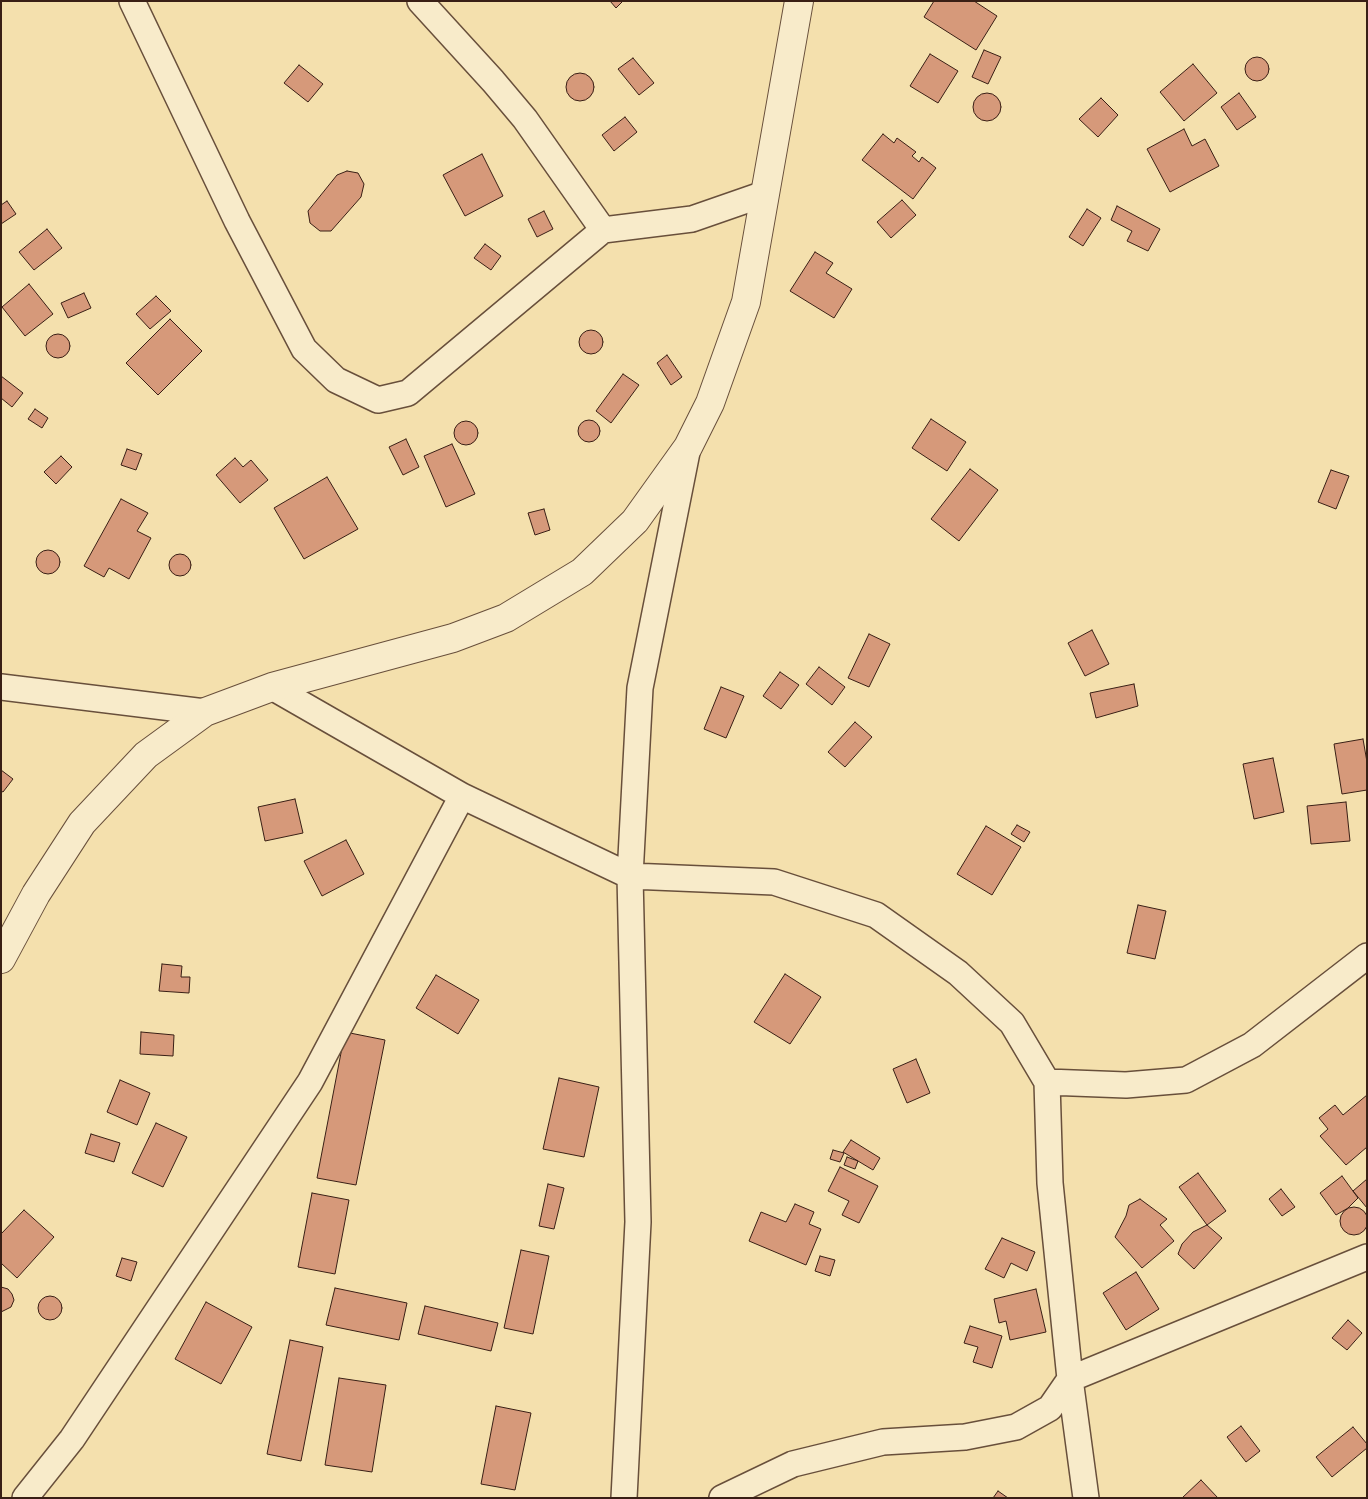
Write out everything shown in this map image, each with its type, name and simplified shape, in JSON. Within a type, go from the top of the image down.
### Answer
[{"type":"street","points":[[132,1],[236,221],[304,349],[336,380],[378,400],[408,393],[603,230],[692,219],[764,194]]},
{"type":"street","points":[[420,1],[525,119],[603,230]]},
{"type":"street","points":[[1,959],[36,894],[82,823],[146,755],[205,712],[272,686],[453,638],[506,618],[582,572],[635,521],[688,447],[710,403],[746,302],[799,1]]},
{"type":"street","points":[[624,1498],[638,1222],[630,876],[640,688],[688,447]]},
{"type":"street","points":[[272,686],[462,796],[630,876],[774,882],[876,916],[958,973],[1012,1023],[1047,1082],[1050,1183],[1070,1379],[1086,1498]]},
{"type":"street","points":[[1,687],[205,712]]},
{"type":"street","points":[[24,1498],[72,1439],[310,1082],[462,796]]},
{"type":"street","points":[[1047,1082],[1126,1086],[1186,1080],[1252,1045],[1367,956]]},
{"type":"street","points":[[722,1498],[793,1464],[883,1442],[965,1437],[1016,1427],[1050,1408],[1070,1379],[1367,1257]]},
{"type":"building","points":[[610,1],[623,1],[616,8]]},
{"type":"building","points":[[934,1],[974,1],[997,16],[976,50],[924,17]]},
{"type":"building","points":[[984,50],[1001,57],[988,84],[972,77]]},
{"type":"building","points":[[930,54],[958,71],[938,103],[910,86]]},
{"type":"building","points":[[1257,57],[1262,58],[1268,64],[1268,74],[1262,80],[1257,81],[1252,80],[1246,74],[1245,69],[1246,64],[1252,58]]},
{"type":"building","points":[[633,58],[654,83],[639,95],[618,69]]},
{"type":"building","points":[[1193,64],[1217,93],[1184,121],[1160,92]]},
{"type":"building","points":[[299,65],[323,84],[308,102],[284,83]]},
{"type":"building","points":[[580,73],[590,77],[594,87],[590,97],[580,101],[570,97],[566,87],[570,77]]},
{"type":"building","points":[[987,93],[997,97],[1001,107],[997,117],[987,121],[977,117],[973,107],[977,97]]},
{"type":"building","points":[[1239,93],[1256,117],[1237,130],[1221,107]]},
{"type":"building","points":[[1101,98],[1118,115],[1098,137],[1079,119]]},
{"type":"building","points":[[625,117],[637,132],[614,151],[602,135]]},
{"type":"building","points":[[1184,129],[1192,146],[1205,139],[1219,166],[1170,192],[1147,149]]},
{"type":"building","points":[[883,134],[894,143],[897,138],[916,152],[912,156],[919,162],[922,157],[936,168],[913,199],[862,160]]},
{"type":"building","points":[[482,154],[503,196],[465,216],[443,175]]},
{"type":"building","points":[[347,171],[358,173],[364,184],[361,197],[331,231],[320,231],[310,223],[308,211],[337,175]]},
{"type":"building","points":[[902,200],[916,215],[891,238],[877,222]]},
{"type":"building","points":[[7,201],[16,214],[1,224],[1,205]]},
{"type":"building","points":[[1117,206],[1160,229],[1148,251],[1127,241],[1132,231],[1111,220]]},
{"type":"building","points":[[1087,209],[1101,218],[1083,246],[1069,237]]},
{"type":"building","points":[[544,211],[553,229],[537,237],[528,219]]},
{"type":"building","points":[[47,229],[62,248],[34,270],[19,252]]},
{"type":"building","points":[[485,244],[501,256],[491,270],[474,258]]},
{"type":"building","points":[[815,252],[833,263],[826,273],[852,289],[834,318],[790,291]]},
{"type":"building","points":[[29,284],[53,314],[25,336],[2,307]]},
{"type":"building","points":[[84,293],[91,308],[68,318],[61,303]]},
{"type":"building","points":[[156,296],[171,311],[150,329],[136,314]]},
{"type":"building","points":[[170,319],[202,351],[158,395],[126,363]]},
{"type":"building","points":[[591,330],[596,331],[602,337],[602,347],[596,353],[591,354],[586,353],[580,347],[579,342],[580,337],[586,331]]},
{"type":"building","points":[[58,334],[67,337],[70,346],[67,355],[58,358],[49,355],[46,346],[49,337]]},
{"type":"building","points":[[667,355],[682,377],[671,385],[657,363]]},
{"type":"building","points":[[623,374],[639,385],[611,423],[596,411]]},
{"type":"building","points":[[1,376],[23,393],[12,407],[1,398]]},
{"type":"building","points":[[35,409],[48,418],[42,428],[28,419]]},
{"type":"building","points":[[931,419],[966,442],[947,471],[912,448]]},
{"type":"building","points":[[589,420],[597,423],[600,431],[597,439],[589,442],[581,439],[578,431],[581,423]]},
{"type":"building","points":[[466,421],[471,422],[477,428],[477,438],[471,444],[466,445],[461,444],[455,438],[454,433],[455,428],[461,422]]},
{"type":"building","points":[[406,439],[419,467],[403,475],[389,447]]},
{"type":"building","points":[[452,444],[475,494],[446,507],[424,456]]},
{"type":"building","points":[[127,449],[142,454],[136,470],[121,465]]},
{"type":"building","points":[[61,456],[72,467],[56,484],[44,472]]},
{"type":"building","points":[[235,458],[243,467],[251,460],[268,480],[240,503],[216,475]]},
{"type":"building","points":[[970,469],[998,490],[959,541],[931,519]]},
{"type":"building","points":[[1331,470],[1349,476],[1336,509],[1318,502]]},
{"type":"building","points":[[327,477],[358,529],[304,559],[274,508]]},
{"type":"building","points":[[121,499],[148,513],[137,531],[151,538],[129,579],[109,568],[104,577],[84,566]]},
{"type":"building","points":[[544,509],[550,530],[535,535],[528,513]]},
{"type":"building","points":[[48,550],[56,554],[60,562],[56,570],[48,574],[40,570],[36,562],[40,554]]},
{"type":"building","points":[[180,554],[188,557],[191,565],[188,573],[180,576],[172,573],[169,565],[172,557]]},
{"type":"building","points":[[1092,630],[1109,664],[1085,676],[1068,643]]},
{"type":"building","points":[[869,634],[890,644],[869,687],[848,678]]},
{"type":"building","points":[[819,667],[845,687],[832,705],[806,684]]},
{"type":"building","points":[[780,672],[799,685],[781,709],[763,696]]},
{"type":"building","points":[[1134,684],[1138,706],[1096,718],[1090,693]]},
{"type":"building","points":[[721,687],[744,696],[726,738],[704,729]]},
{"type":"building","points":[[855,722],[872,737],[845,767],[828,752]]},
{"type":"building","points":[[1363,739],[1367,762],[1367,790],[1342,794],[1334,744]]},
{"type":"building","points":[[1273,758],[1284,812],[1254,819],[1243,764]]},
{"type":"building","points":[[1,770],[13,779],[3,792],[1,791]]},
{"type":"building","points":[[295,799],[303,833],[265,841],[258,807]]},
{"type":"building","points":[[1346,802],[1350,841],[1311,844],[1307,806]]},
{"type":"building","points":[[1017,825],[1030,832],[1024,842],[1011,834]]},
{"type":"building","points":[[986,826],[1021,847],[992,895],[957,874]]},
{"type":"building","points":[[346,840],[364,874],[322,896],[304,861]]},
{"type":"building","points":[[1138,905],[1166,911],[1155,959],[1127,953]]},
{"type":"building","points":[[162,964],[182,966],[181,977],[190,977],[189,993],[159,991]]},
{"type":"building","points":[[785,974],[821,997],[790,1044],[754,1022]]},
{"type":"building","points":[[436,975],[479,1000],[458,1034],[416,1008]]},
{"type":"building","points":[[141,1032],[174,1035],[173,1056],[140,1054]]},
{"type":"building","points":[[345,1032],[385,1040],[356,1185],[317,1178]]},
{"type":"building","points":[[916,1059],[930,1093],[907,1103],[893,1069]]},
{"type":"building","points":[[559,1078],[599,1087],[584,1157],[543,1149]]},
{"type":"building","points":[[120,1080],[150,1093],[137,1125],[107,1112]]},
{"type":"building","points":[[1367,1095],[1367,1147],[1346,1165],[1320,1136],[1328,1129],[1319,1118],[1335,1105],[1343,1115]]},
{"type":"building","points":[[156,1123],[187,1137],[163,1187],[132,1173]]},
{"type":"building","points":[[91,1134],[120,1143],[114,1162],[85,1153]]},
{"type":"building","points":[[851,1140],[880,1158],[873,1170],[843,1152]]},
{"type":"building","points":[[833,1150],[844,1153],[840,1162],[830,1159]]},
{"type":"building","points":[[847,1157],[858,1161],[855,1169],[844,1165]]},
{"type":"building","points":[[840,1167],[878,1186],[859,1223],[842,1215],[849,1201],[828,1191]]},
{"type":"building","points":[[1198,1173],[1226,1211],[1207,1225],[1179,1187]]},
{"type":"building","points":[[1342,1176],[1358,1198],[1348,1208],[1336,1215],[1320,1193]]},
{"type":"building","points":[[1367,1179],[1367,1208],[1353,1191]]},
{"type":"building","points":[[548,1184],[564,1188],[554,1229],[539,1226]]},
{"type":"building","points":[[1281,1189],[1295,1207],[1282,1216],[1269,1199]]},
{"type":"building","points":[[312,1193],[349,1200],[335,1274],[298,1267]]},
{"type":"building","points":[[1140,1199],[1167,1219],[1160,1225],[1174,1241],[1142,1268],[1115,1237],[1126,1216],[1129,1205]]},
{"type":"building","points":[[795,1204],[814,1212],[809,1224],[821,1229],[806,1265],[749,1241],[761,1212],[786,1222]]},
{"type":"building","points":[[1354,1207],[1364,1211],[1368,1221],[1364,1231],[1354,1235],[1344,1231],[1340,1221],[1344,1211]]},
{"type":"building","points":[[24,1210],[54,1237],[17,1278],[1,1263],[1,1234]]},
{"type":"building","points":[[1207,1225],[1222,1238],[1194,1269],[1178,1254],[1182,1244],[1193,1232]]},
{"type":"building","points":[[1002,1238],[1035,1252],[1027,1271],[1011,1263],[1004,1278],[985,1269]]},
{"type":"building","points":[[521,1250],[549,1256],[533,1334],[504,1328]]},
{"type":"building","points":[[820,1256],[835,1260],[830,1276],[815,1271]]},
{"type":"building","points":[[122,1258],[137,1262],[131,1281],[116,1276]]},
{"type":"building","points":[[1136,1272],[1159,1309],[1126,1330],[1103,1293]]},
{"type":"building","points":[[1,1287],[8,1289],[14,1300],[11,1307],[1,1312]]},
{"type":"building","points":[[335,1288],[407,1303],[399,1340],[326,1325]]},
{"type":"building","points":[[1036,1289],[1046,1332],[1010,1340],[1006,1321],[999,1323],[994,1299]]},
{"type":"building","points":[[50,1296],[59,1299],[62,1308],[59,1317],[50,1320],[41,1317],[38,1308],[41,1299]]},
{"type":"building","points":[[206,1302],[252,1327],[221,1384],[175,1359]]},
{"type":"building","points":[[425,1306],[498,1323],[491,1351],[418,1334]]},
{"type":"building","points":[[1348,1320],[1362,1333],[1347,1350],[1332,1338]]},
{"type":"building","points":[[970,1326],[1002,1336],[992,1368],[973,1362],[978,1347],[964,1343]]},
{"type":"building","points":[[290,1340],[323,1347],[301,1461],[267,1454]]},
{"type":"building","points":[[339,1378],[386,1385],[372,1472],[325,1465]]},
{"type":"building","points":[[496,1406],[531,1413],[515,1490],[481,1484]]},
{"type":"building","points":[[1241,1426],[1260,1451],[1246,1462],[1227,1437]]},
{"type":"building","points":[[1353,1427],[1367,1444],[1367,1448],[1332,1477],[1316,1457]]},
{"type":"building","points":[[1201,1480],[1218,1498],[1182,1498]]},
{"type":"building","points":[[998,1491],[1008,1498],[993,1498]]}]
